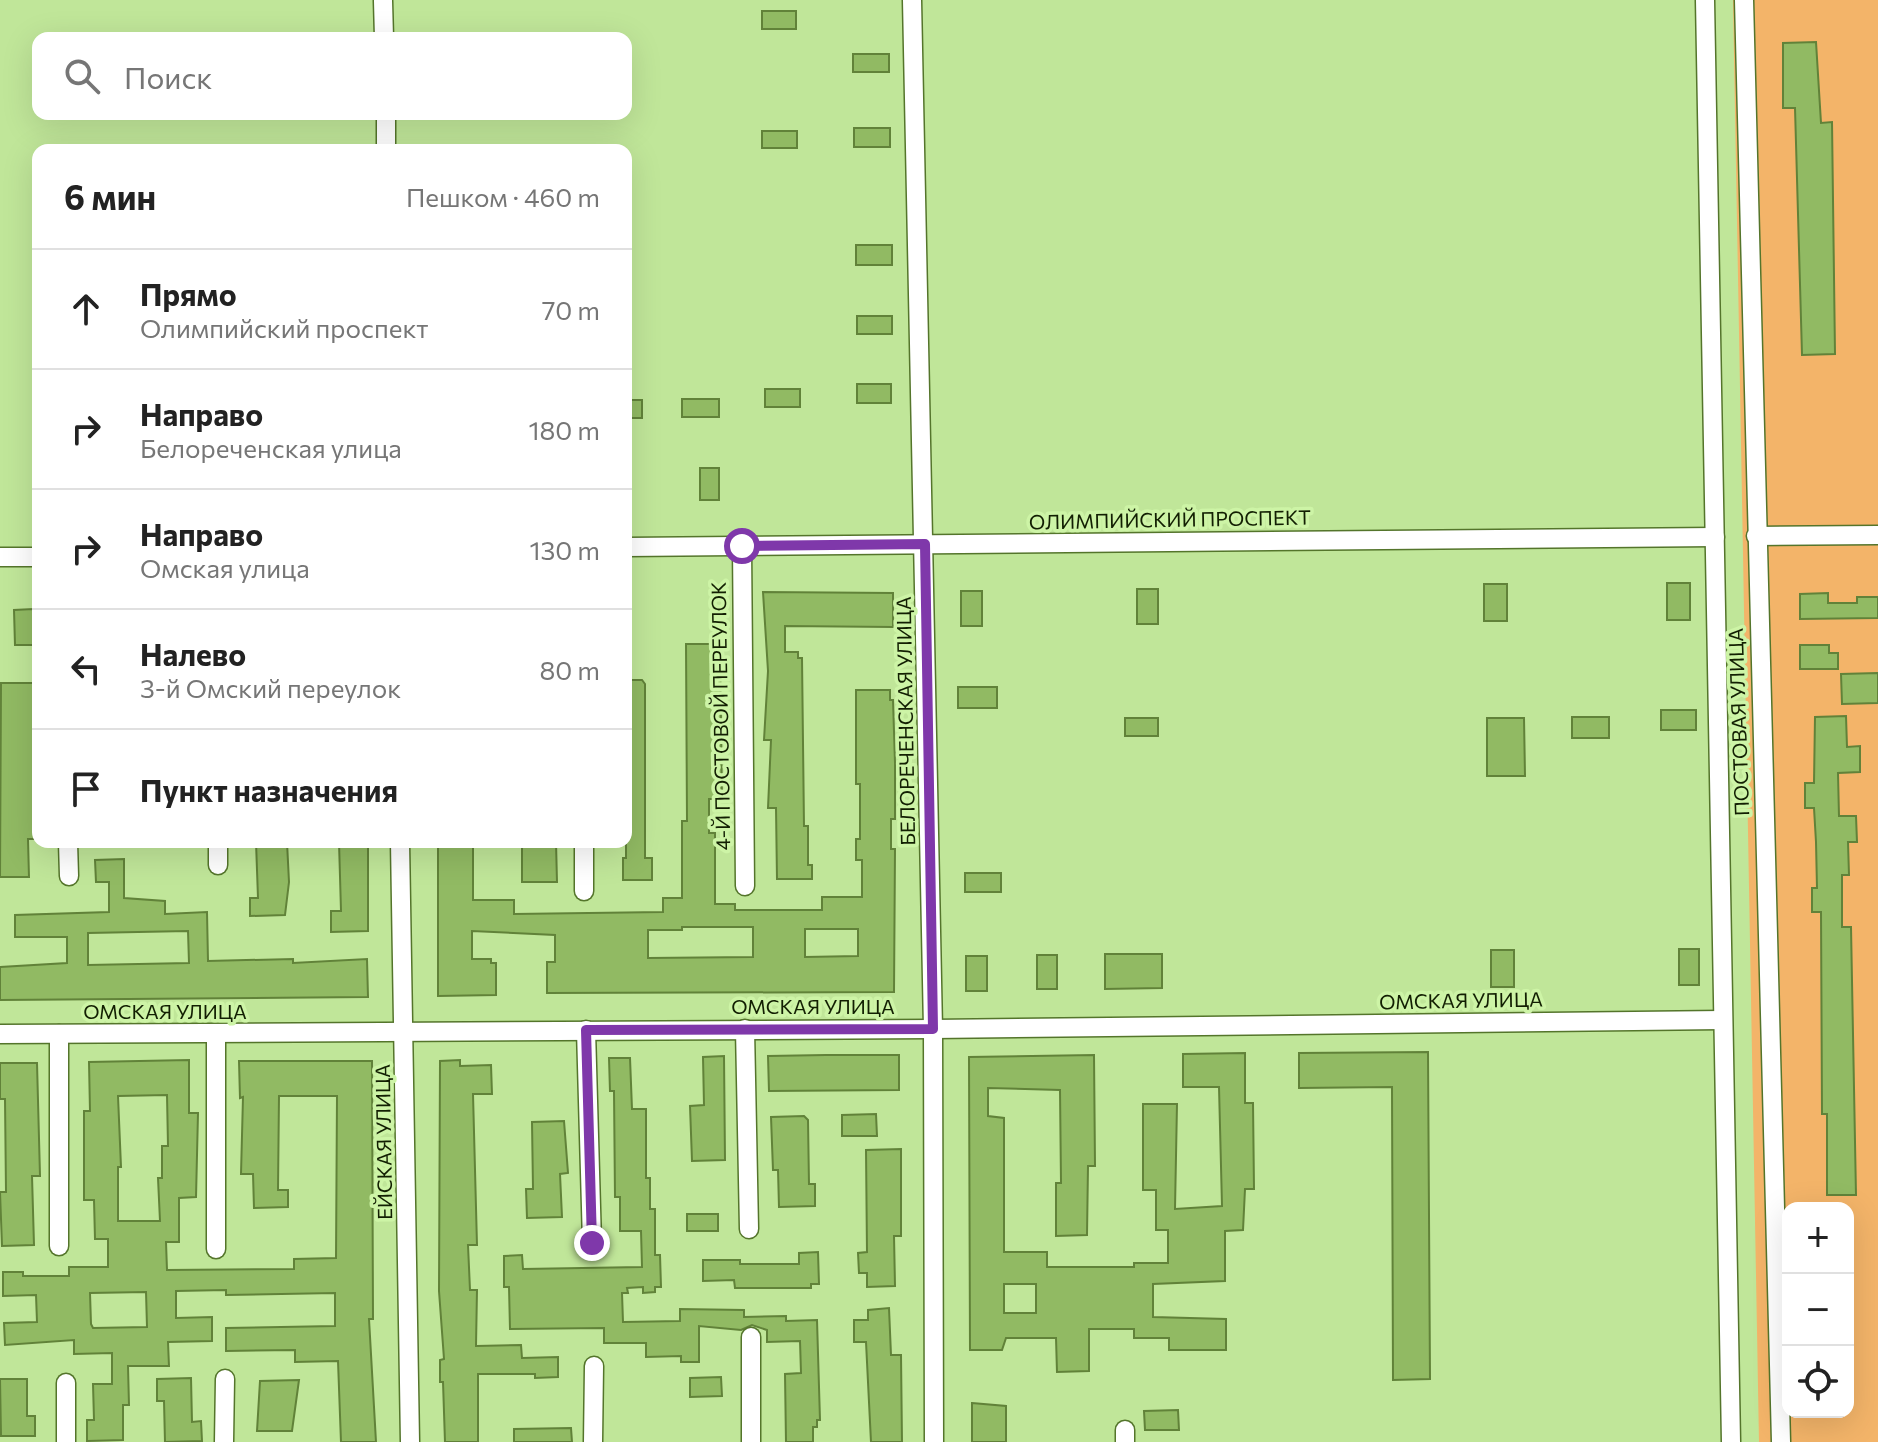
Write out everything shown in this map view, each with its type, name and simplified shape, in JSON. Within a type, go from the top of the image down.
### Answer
[{"type":"street","name":"БЕЛОРЕЧЕНСКАЯ УЛИЦА","points":[[912,0],[933,1029],[934,1442]]},
{"type":"street","name":"ПОСТОВАЯ УЛИЦА","points":[[1705,0],[1731,1442]]},
{"type":"street","name":"ПОСТОВАЯ УЛИЦА","points":[[1744,0],[1781,1442]]},
{"type":"street","points":[[383,1],[384,32]]},
{"type":"street","points":[[386,120],[386,144]]},
{"type":"street","points":[[1756,536],[1878,535]]},
{"type":"street","name":"ОЛИМПИЙСКИЙ ПРОСПЕКТ","points":[[632,547],[1715,537]]},
{"type":"street","name":"4-Й ПОСТОВОЙ ПЕРЕУЛОК","points":[[742,546],[745,886]]},
{"type":"street","points":[[0,557],[32,557]]},
{"type":"street","points":[[68,848],[69,876]]},
{"type":"street","points":[[218,848],[218,865]]},
{"type":"street","name":"ЕЙСКАЯ УЛИЦА","points":[[400,848],[410,1442]]},
{"type":"street","points":[[584,848],[584,891]]},
{"type":"street","name":"ОМСКАЯ УЛИЦА","points":[[0,1034],[933,1029],[1722,1020]]},
{"type":"street","points":[[745,1029],[749,1229]]},
{"type":"street","points":[[586,1030],[592,1243]]},
{"type":"street","points":[[59,1034],[59,1246]]},
{"type":"street","points":[[216,1034],[216,1249]]},
{"type":"street","points":[[751,1337],[751,1442]]},
{"type":"street","points":[[593,1442],[594,1366]]},
{"type":"street","points":[[224,1442],[225,1379]]},
{"type":"street","points":[[66,1383],[66,1442]]},
{"type":"shaded area","points":[[1733,0],[1878,0],[1878,1442],[1759,1442]]},
{"type":"building","points":[[762,11],[796,11],[796,29],[762,29]]},
{"type":"building","points":[[1816,42],[1821,123],[1832,122],[1835,354],[1802,355],[1795,108],[1783,108],[1783,43]]},
{"type":"building","points":[[853,54],[889,54],[889,72],[853,72]]},
{"type":"building","points":[[854,128],[890,128],[890,147],[854,147]]},
{"type":"building","points":[[762,131],[797,131],[797,148],[762,148]]},
{"type":"building","points":[[856,245],[892,245],[892,265],[856,265]]},
{"type":"building","points":[[857,316],[892,316],[892,334],[857,334]]},
{"type":"building","points":[[857,384],[891,384],[891,403],[857,403]]},
{"type":"building","points":[[765,389],[800,389],[800,407],[765,407]]},
{"type":"building","points":[[682,399],[719,399],[719,417],[682,417]]},
{"type":"building","points":[[632,400],[642,400],[642,418],[632,418]]},
{"type":"building","points":[[700,468],[719,468],[719,500],[700,500]]},
{"type":"building","points":[[1667,583],[1690,583],[1690,620],[1667,620]]},
{"type":"building","points":[[1484,584],[1507,584],[1507,621],[1484,621]]},
{"type":"building","points":[[1137,589],[1158,589],[1158,624],[1137,624]]},
{"type":"building","points":[[961,591],[982,591],[982,626],[961,626]]},
{"type":"building","points":[[763,592],[893,593],[893,627],[785,626],[785,652],[798,652],[798,658],[802,658],[804,826],[808,826],[808,865],[812,865],[812,879],[777,879],[776,808],[768,808],[771,740],[764,740],[768,671]]},
{"type":"building","points":[[1828,593],[1828,603],[1857,603],[1857,597],[1878,597],[1878,618],[1800,619],[1800,594]]},
{"type":"building","points":[[32,609],[32,645],[15,645],[14,610]]},
{"type":"building","points":[[686,644],[720,644],[722,799],[709,799],[709,833],[715,833],[715,904],[735,904],[735,910],[822,910],[822,897],[862,897],[862,860],[856,860],[856,839],[860,839],[860,784],[856,784],[856,690],[890,690],[895,763],[895,819],[891,819],[891,849],[895,849],[894,992],[547,993],[547,962],[555,962],[555,935],[472,931],[472,959],[491,959],[491,963],[496,963],[496,995],[438,996],[438,848],[473,848],[473,900],[514,900],[514,914],[663,912],[663,898],[682,898],[682,821],[687,821]],"holes":[[[753,927],[753,957],[648,958],[648,930]],[[805,929],[858,929],[858,956],[805,957]]]},
{"type":"building","points":[[1800,645],[1829,645],[1829,653],[1838,653],[1838,669],[1800,669]]},
{"type":"building","points":[[1878,673],[1878,703],[1842,704],[1841,674]]},
{"type":"building","points":[[632,680],[642,680],[645,684],[645,858],[652,858],[652,880],[623,880],[623,858],[626,858],[626,848],[632,848]]},
{"type":"building","points":[[1,683],[32,683],[32,839],[28,839],[29,877],[0,877]]},
{"type":"building","points":[[958,687],[997,687],[997,708],[958,708]]},
{"type":"building","points":[[1661,710],[1696,710],[1696,730],[1661,730]]},
{"type":"building","points":[[1846,716],[1847,747],[1860,746],[1860,772],[1838,773],[1839,816],[1856,816],[1857,842],[1848,842],[1849,875],[1842,875],[1842,927],[1851,927],[1856,1195],[1827,1195],[1827,1114],[1822,1114],[1821,912],[1812,912],[1812,888],[1817,888],[1816,842],[1814,808],[1805,808],[1805,783],[1814,783],[1815,717]]},
{"type":"building","points":[[1572,717],[1609,717],[1609,738],[1572,738]]},
{"type":"building","points":[[1125,718],[1158,718],[1158,736],[1125,736]]},
{"type":"building","points":[[1487,718],[1524,718],[1525,776],[1487,776]]},
{"type":"building","points":[[256,848],[287,848],[289,882],[285,915],[250,916],[250,898],[258,898]]},
{"type":"building","points":[[339,848],[368,848],[368,931],[331,932],[331,911],[341,911]]},
{"type":"building","points":[[522,848],[556,848],[557,882],[522,882]]},
{"type":"building","points":[[124,859],[124,898],[165,901],[165,914],[207,912],[208,961],[293,959],[293,963],[367,959],[368,997],[0,1000],[0,967],[67,963],[67,937],[15,937],[15,915],[109,912],[109,882],[96,882],[95,860]],"holes":[[[188,931],[189,963],[88,965],[88,933]]]},
{"type":"building","points":[[965,873],[1001,873],[1001,892],[965,892]]},
{"type":"building","points":[[1679,949],[1699,949],[1699,985],[1679,985]]},
{"type":"building","points":[[1491,950],[1514,950],[1514,987],[1491,987]]},
{"type":"building","points":[[1105,954],[1162,954],[1162,988],[1105,989]]},
{"type":"building","points":[[1037,955],[1057,955],[1057,989],[1037,989]]},
{"type":"building","points":[[966,956],[987,956],[987,991],[966,991]]},
{"type":"building","points":[[1428,1052],[1430,1379],[1393,1380],[1392,1087],[1299,1088],[1299,1053]]},
{"type":"building","points":[[1245,1053],[1245,1103],[1253,1103],[1254,1189],[1245,1189],[1243,1230],[1225,1231],[1225,1281],[1153,1284],[1153,1317],[1226,1319],[1226,1350],[1169,1350],[1169,1338],[1134,1338],[1134,1329],[1089,1329],[1089,1371],[1057,1372],[1056,1338],[1006,1338],[1002,1350],[970,1350],[969,1057],[1094,1055],[1095,1166],[1088,1166],[1087,1235],[1056,1236],[1056,1183],[1061,1183],[1060,1090],[988,1088],[988,1116],[1004,1118],[1004,1252],[1047,1252],[1047,1267],[1134,1267],[1134,1263],[1168,1263],[1168,1230],[1156,1230],[1156,1190],[1143,1190],[1143,1104],[1177,1104],[1175,1209],[1222,1206],[1219,1087],[1183,1087],[1183,1054]],"holes":[[[1004,1284],[1036,1284],[1036,1313],[1004,1313]]]},
{"type":"building","points":[[899,1055],[899,1090],[769,1091],[768,1056]]},
{"type":"building","points":[[724,1056],[725,1160],[692,1161],[690,1106],[704,1105],[703,1057]]},
{"type":"building","points":[[609,1058],[630,1058],[632,1109],[646,1109],[646,1178],[650,1178],[650,1209],[655,1209],[655,1255],[660,1255],[661,1287],[655,1287],[655,1292],[643,1293],[643,1287],[627,1288],[628,1293],[622,1293],[623,1322],[680,1321],[680,1309],[744,1310],[744,1317],[786,1316],[786,1321],[817,1320],[820,1420],[817,1420],[817,1427],[813,1427],[813,1442],[786,1442],[785,1374],[801,1373],[800,1341],[767,1342],[767,1330],[752,1325],[741,1330],[699,1326],[699,1362],[681,1362],[681,1356],[646,1357],[646,1343],[604,1343],[604,1328],[510,1329],[509,1287],[504,1287],[504,1256],[522,1255],[523,1269],[642,1267],[641,1231],[620,1231],[620,1197],[615,1197],[614,1091],[610,1091]]},
{"type":"building","points":[[189,1060],[189,1113],[198,1113],[196,1197],[179,1198],[179,1242],[166,1242],[167,1270],[294,1269],[294,1259],[336,1258],[337,1096],[279,1096],[278,1190],[288,1190],[288,1207],[254,1208],[253,1174],[241,1174],[243,1097],[240,1098],[239,1061],[372,1061],[373,1319],[369,1319],[376,1442],[341,1442],[338,1361],[295,1362],[295,1350],[226,1351],[226,1328],[335,1326],[335,1293],[226,1295],[226,1290],[176,1291],[176,1318],[212,1317],[212,1341],[168,1342],[169,1366],[128,1366],[129,1405],[123,1405],[123,1440],[87,1441],[87,1420],[94,1420],[93,1384],[112,1384],[112,1353],[74,1354],[74,1340],[5,1345],[4,1323],[37,1322],[36,1295],[3,1296],[3,1272],[23,1272],[23,1276],[69,1276],[69,1267],[108,1267],[108,1239],[95,1239],[94,1200],[84,1200],[84,1111],[90,1111],[89,1062]],"holes":[[[167,1095],[168,1146],[162,1146],[162,1178],[158,1178],[160,1221],[118,1221],[118,1167],[121,1167],[118,1096]],[[146,1292],[147,1327],[93,1328],[90,1293]]]},
{"type":"building","points":[[460,1060],[460,1066],[491,1065],[492,1094],[473,1094],[477,1245],[468,1245],[470,1290],[477,1290],[476,1346],[521,1345],[522,1358],[558,1357],[558,1377],[478,1374],[478,1442],[445,1442],[443,1382],[440,1382],[440,1360],[444,1359],[439,1291],[440,1061]]},
{"type":"building","points":[[0,1063],[37,1063],[40,1176],[32,1176],[34,1245],[2,1246],[0,1192],[6,1192],[5,1099],[0,1099]]},
{"type":"building","points":[[876,1114],[877,1136],[842,1136],[842,1115]]},
{"type":"building","points":[[804,1116],[808,1120],[809,1184],[815,1184],[815,1206],[779,1207],[778,1170],[773,1170],[771,1117]]},
{"type":"building","points":[[564,1121],[568,1173],[560,1174],[562,1217],[527,1218],[526,1189],[533,1189],[532,1122]]},
{"type":"building","points":[[901,1149],[901,1236],[894,1236],[895,1286],[867,1287],[867,1273],[859,1273],[858,1253],[867,1252],[866,1150]]},
{"type":"building","points":[[687,1214],[718,1214],[718,1231],[687,1231]]},
{"type":"building","points":[[818,1252],[819,1284],[811,1284],[811,1288],[735,1288],[734,1280],[703,1281],[703,1260],[740,1260],[740,1264],[799,1264],[799,1253]]},
{"type":"building","points":[[889,1308],[891,1355],[901,1355],[902,1442],[871,1442],[866,1342],[854,1342],[854,1320],[868,1320],[868,1310]]},
{"type":"building","points":[[721,1377],[722,1396],[690,1397],[690,1378]]},
{"type":"building","points":[[191,1378],[192,1422],[201,1421],[202,1441],[165,1442],[164,1401],[157,1401],[157,1379]]},
{"type":"building","points":[[0,1379],[27,1379],[27,1416],[35,1416],[35,1436],[1,1436]]},
{"type":"building","points":[[299,1380],[292,1431],[257,1431],[260,1381]]},
{"type":"building","points":[[972,1403],[1006,1406],[1006,1442],[972,1442]]},
{"type":"building","points":[[1178,1410],[1179,1430],[1145,1430],[1144,1411]]},
{"type":"building","points":[[571,1428],[572,1442],[514,1442],[514,1429]]},
{"type":"route","points":[[592,1243],[586,1030],[933,1029],[925,544],[742,546]]}]
